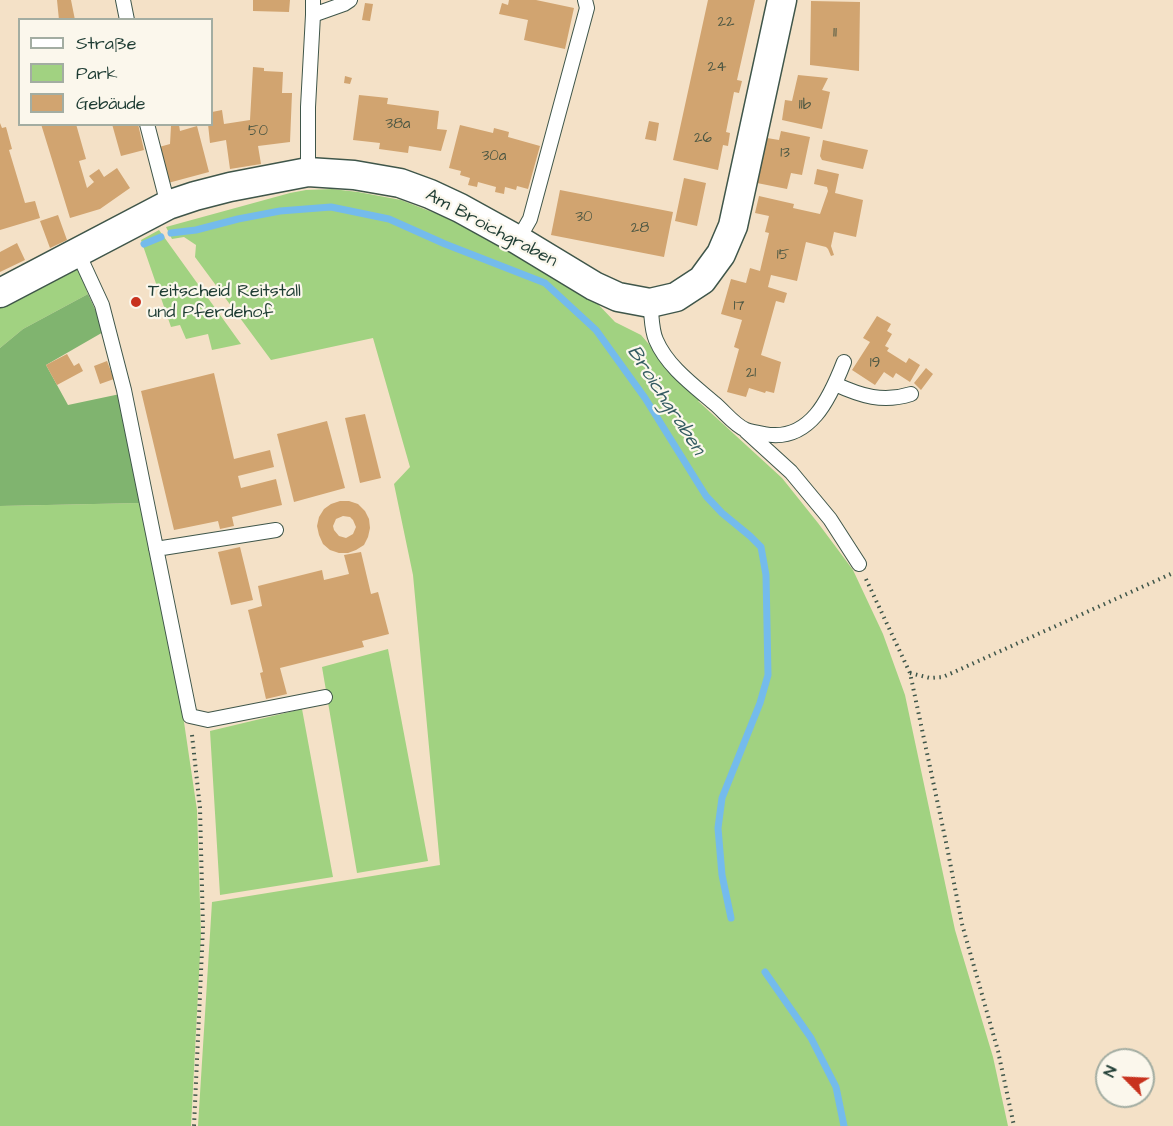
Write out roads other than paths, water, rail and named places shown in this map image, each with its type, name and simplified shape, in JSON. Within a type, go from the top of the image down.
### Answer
[{"type":"street","name":"Am Broichgraben","points":[[0,293],[168,205],[230,187],[308,172],[354,175],[400,183],[460,208],[594,286],[618,297],[650,303],[676,297],[702,280],[721,254],[733,226],[782,0]]},
{"type":"lane","points":[[123,0],[127,18]]},
{"type":"lane","points":[[308,172],[308,107],[313,0]]},
{"type":"lane","points":[[313,15],[350,0]]},
{"type":"lane","points":[[518,240],[530,219],[587,8],[585,0]]},
{"type":"lane","points":[[148,126],[168,205]]},
{"type":"lane","points":[[78,253],[102,305],[124,390],[190,716],[208,720],[325,697]]},
{"type":"lane","points":[[650,303],[655,338],[668,359],[685,379],[791,472],[830,519],[859,564]]},
{"type":"lane","points":[[745,430],[776,436],[795,432],[810,423],[835,384],[844,362]]},
{"type":"lane","points":[[835,384],[865,396],[883,399],[898,398],[911,393]]},
{"type":"lane","points":[[156,549],[276,531]]},
{"type":"waterway","name":"Broichgraben","points":[[171,233],[196,230],[280,211],[331,207],[389,219],[445,244],[545,283],[596,330],[645,398],[706,496],[761,547],[766,575],[768,675],[760,703],[722,798],[718,828],[722,875],[731,918]]},
{"type":"waterway","name":"Broichgraben","points":[[144,244],[161,237]]},
{"type":"waterway","name":"Broichgraben","points":[[765,972],[811,1038],[836,1087],[844,1126]]},
{"type":"place","name":"Teitscheid Reitstall und Pferdehof","points":[[136,302]]}]
